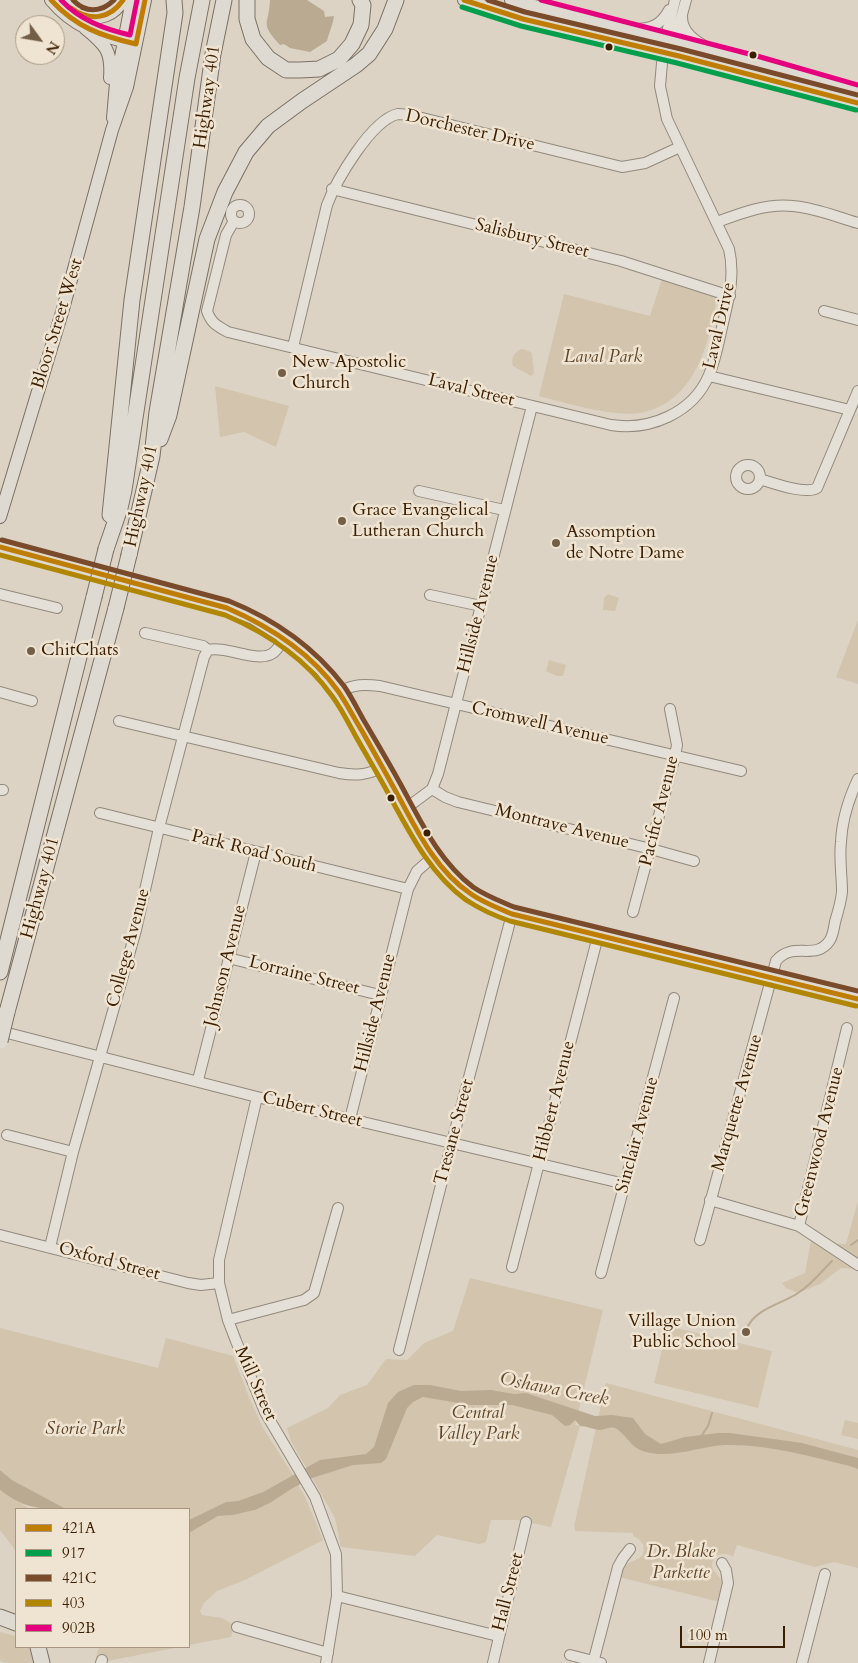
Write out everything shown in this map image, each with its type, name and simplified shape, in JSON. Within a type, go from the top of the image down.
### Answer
[{"type":"highway","points":[[106,549],[132,300],[175,13],[174,0]]},
{"type":"highway","points":[[188,78],[194,0]]},
{"type":"highway","name":"Highway 401","points":[[0,972],[106,549],[124,490],[188,78],[202,0]]},
{"type":"highway","name":"Highway 401","points":[[0,1040],[116,608],[152,456],[157,412],[192,208],[214,54],[224,0]]},
{"type":"highway","points":[[247,0],[247,19],[253,39],[268,58],[286,70],[300,70],[320,69],[339,59],[352,44],[361,25],[363,5],[360,0]]},
{"type":"highway","points":[[152,456],[169,414],[207,239],[229,184],[246,152],[268,126],[369,54],[385,29],[396,0]]},
{"type":"highway","points":[[0,1617],[15,1623]]},
{"type":"highway","points":[[38,1648],[42,1663]]},
{"type":"main road","points":[[51,0],[70,20],[85,28],[104,45],[109,55],[111,63],[107,118],[110,136]]},
{"type":"main road","points":[[63,0],[77,14],[97,26],[131,39]]},
{"type":"main road","points":[[77,14],[100,18],[118,8],[122,0]]},
{"type":"main road","name":"Bloor Street West","points":[[0,517],[64,309],[110,136],[124,94],[131,39],[132,0]]},
{"type":"main road","name":"Bloor Street West","points":[[131,39],[145,0]]},
{"type":"main road","points":[[464,0],[516,17],[667,50],[858,103]]},
{"type":"main road","points":[[511,0],[625,29],[667,50],[716,52],[858,93]]},
{"type":"main road","points":[[85,28],[131,39]]},
{"type":"main road","points":[[0,547],[227,608],[253,618],[285,638],[317,665],[339,692],[433,857],[456,882],[492,907],[598,936],[858,999]]},
{"type":"street","name":"Laval Drive","points":[[532,406],[621,426],[649,424],[668,417],[688,404],[709,376],[730,296],[732,280],[731,257],[717,222],[667,119],[663,105],[660,77],[667,50],[674,0]]},
{"type":"street","name":"Laval Drive","points":[[625,29],[655,26],[664,20],[674,0]]},
{"type":"street","name":"Laval Drive","points":[[667,50],[686,0]]},
{"type":"street","points":[[682,12],[682,22],[689,34],[716,52]]},
{"type":"street","name":"Dorchester Drive","points":[[293,347],[332,189],[354,154],[377,126],[398,114],[410,115],[622,167],[645,162],[680,147]]},
{"type":"street","name":"Salisbury Street","points":[[332,189],[621,261],[730,296]]},
{"type":"street","points":[[717,222],[760,208],[781,206],[804,208],[858,223]]},
{"type":"street","name":"Laval Street","points":[[234,221],[226,235],[209,302],[208,311],[210,319],[216,326],[228,332],[532,406]]},
{"type":"street","points":[[824,311],[858,320]]},
{"type":"street","points":[[709,376],[850,410]]},
{"type":"street","points":[[760,480],[803,490],[813,490],[820,484],[858,391]]},
{"type":"street","name":"Hillside Avenue","points":[[432,789],[457,704],[504,510],[532,406]]},
{"type":"street","points":[[419,491],[504,510]]},
{"type":"street","points":[[0,594],[57,608]]},
{"type":"street","points":[[430,595],[481,606]]},
{"type":"street","points":[[145,633],[204,646],[208,650],[215,648],[260,657],[272,654],[285,638]]},
{"type":"street","name":"College Avenue","points":[[50,1247],[74,1152],[136,930],[159,828],[204,657],[208,650]]},
{"type":"street","name":"Cromwell Avenue","points":[[339,692],[350,686],[361,684],[380,686],[740,771]]},
{"type":"street","points":[[0,692],[32,701]]},
{"type":"street","name":"Pacific Avenue","points":[[633,912],[675,756],[677,745],[670,709]]},
{"type":"street","points":[[118,721],[339,773],[361,775],[382,768]]},
{"type":"street","name":"Marquette Avenue","points":[[700,1240],[765,1006],[774,966],[780,956],[787,952],[799,950],[814,952],[827,944],[832,936],[842,894],[840,842],[850,796],[858,779]]},
{"type":"street","points":[[405,809],[432,789]]},
{"type":"street","name":"Montrave Avenue","points":[[432,789],[458,802],[694,861]]},
{"type":"street","name":"Park Road South","points":[[100,814],[408,889]]},
{"type":"street","name":"Johnson Avenue","points":[[198,1080],[256,852]]},
{"type":"street","name":"Hillside Avenue","points":[[350,1119],[408,889],[417,871],[433,857]]},
{"type":"street","name":"Tresane Street","points":[[399,1350],[512,914]]},
{"type":"street","name":"Hibbert Avenue","points":[[512,1267],[598,936]]},
{"type":"street","name":"Lorraine Street","points":[[228,958],[380,995]]},
{"type":"street","name":"Sinclair Avenue","points":[[601,1272],[674,998]]},
{"type":"street","name":"Greenwood Avenue","points":[[799,1226],[847,1028]]},
{"type":"street","name":"Cubert Street","points":[[0,1031],[198,1080],[257,1097],[625,1184]]},
{"type":"street","name":"Mill Street","points":[[257,1097],[218,1260],[219,1283],[228,1320],[265,1412],[315,1497],[336,1554],[337,1596],[327,1658]]},
{"type":"street","points":[[7,1135],[74,1152]]},
{"type":"street","points":[[710,1200],[799,1226],[858,1266]]},
{"type":"street","points":[[228,1320],[304,1300],[314,1294],[338,1208]]},
{"type":"street","name":"Oxford Street","points":[[0,1234],[188,1283],[201,1285],[219,1283]]},
{"type":"street","name":"Hall Street","points":[[493,1663],[526,1522]]},
{"type":"street","points":[[570,1655],[596,1662],[618,1567],[630,1549]]},
{"type":"street","points":[[709,1663],[728,1583],[726,1570],[722,1563]]},
{"type":"street","points":[[802,1663],[824,1574]]},
{"type":"street","points":[[337,1596],[498,1636]]},
{"type":"street","points":[[237,1627],[327,1658]]},
{"type":"green space","name":"Laval Park","points":[[662,279],[717,297],[704,352],[686,384],[674,397],[659,407],[640,413],[629,414],[589,409],[539,396],[564,294],[650,316]]},
{"type":"green space","points":[[521,349],[532,353],[534,373],[531,376],[513,366],[513,356]]},
{"type":"green space","points":[[215,386],[289,406],[276,447],[244,432],[220,437]]},
{"type":"green space","points":[[608,594],[619,598],[615,611],[603,610],[604,598]]},
{"type":"green space","points":[[858,620],[858,684],[836,677]]},
{"type":"green space","points":[[549,660],[566,665],[563,676],[557,676],[546,671]]},
{"type":"green space","points":[[858,1201],[858,1269],[841,1268],[820,1284],[798,1293],[786,1288],[782,1283],[805,1273],[812,1235],[821,1243],[846,1244]]},
{"type":"green space","name":"Central Valley Park","points":[[470,1278],[603,1310],[575,1425],[580,1426],[551,1527],[517,1520],[491,1520],[486,1542],[479,1544],[437,1535],[415,1556],[341,1547],[335,1518],[291,1441],[287,1428],[328,1408],[340,1395],[367,1385],[386,1359],[407,1360],[424,1343],[453,1331]]},
{"type":"green space","points":[[668,1326],[772,1351],[758,1408],[654,1383]]},
{"type":"green space","name":"Storie Park","points":[[0,1328],[158,1368],[166,1338],[233,1356],[263,1428],[293,1475],[263,1492],[238,1501],[226,1502],[190,1520],[190,1508],[64,1508],[12,1480],[0,1470]]},
{"type":"green space","name":"Dr. Blake Parkette","points":[[606,1383],[858,1450],[858,1568],[834,1562],[815,1567],[737,1545],[733,1557],[720,1554],[713,1561],[712,1567],[723,1584],[720,1602],[619,1577],[625,1565],[642,1556],[644,1546],[641,1541],[633,1536],[633,1533],[575,1531],[574,1527]]},
{"type":"green space","points":[[845,1420],[858,1423],[858,1439],[841,1435]]},
{"type":"green space","points":[[298,1485],[323,1540],[245,1580],[217,1591],[204,1603],[200,1611],[202,1615],[222,1618],[234,1625],[231,1637],[190,1645],[190,1532],[218,1516],[255,1510]]},
{"type":"green space","points":[[0,1490],[28,1508],[15,1508],[15,1550],[0,1530]]},
{"type":"green space","points":[[0,1632],[15,1636],[15,1648],[29,1648],[34,1663],[6,1663],[0,1661]]},
{"type":"green space","points":[[99,1648],[175,1648],[107,1661],[96,1657]]},
{"type":"shaded area","points":[[270,0],[307,0],[324,11],[325,17],[334,16],[327,41],[310,52],[290,48],[284,44],[280,45],[267,28]]},
{"type":"shaded area","points":[[414,1385],[430,1385],[461,1391],[491,1390],[514,1394],[526,1393],[595,1416],[612,1415],[633,1418],[645,1434],[661,1444],[685,1437],[730,1433],[802,1443],[858,1458],[858,1469],[788,1451],[757,1446],[726,1445],[676,1453],[656,1454],[637,1448],[621,1432],[614,1428],[596,1430],[580,1426],[575,1420],[570,1425],[565,1426],[552,1415],[512,1405],[470,1405],[423,1397],[413,1402],[407,1408],[386,1459],[381,1463],[353,1465],[312,1478],[255,1510],[218,1516],[190,1532],[190,1520],[226,1502],[238,1501],[263,1492],[320,1460],[366,1454],[374,1447],[388,1403],[398,1392]]},
{"type":"shaded area","points":[[0,1470],[12,1480],[64,1508],[31,1506],[16,1501],[0,1490]]},
{"type":"waterway","points":[[851,1245],[858,1240]]},
{"type":"waterway","points":[[747,1328],[751,1321],[763,1311],[803,1290],[832,1261]]},
{"type":"waterway","points":[[702,1435],[708,1426],[712,1413]]},
{"type":"transit line","name":"421A","points":[[51,0],[80,24],[111,38],[136,44],[145,0]]},
{"type":"transit line","name":"902B","points":[[61,0],[76,13],[93,23],[130,35],[137,0]]},
{"type":"transit line","name":"421C","points":[[73,0],[83,7],[93,10],[104,7],[114,0]]},
{"type":"transit line","name":"421A","points":[[71,8],[92,17],[106,15],[123,0]]},
{"type":"transit line","name":"421A","points":[[464,0],[523,19],[679,56],[858,103]]},
{"type":"transit line","name":"421C","points":[[488,0],[525,12],[681,49],[858,95]]},
{"type":"transit line","name":"902B","points":[[541,0],[757,56],[858,85]]},
{"type":"transit line","name":"917","points":[[462,7],[521,26],[677,63],[856,110]]},
{"type":"transit line","name":"421C","points":[[2,540],[229,601],[262,616],[292,636],[320,659],[344,686],[432,840],[461,877],[483,893],[514,907],[858,991]]},
{"type":"transit line","name":"421A","points":[[0,547],[227,608],[274,632],[288,642],[315,664],[338,691],[430,852],[459,885],[481,900],[512,914],[858,999]]},
{"type":"transit line","name":"403","points":[[0,555],[225,615],[256,630],[284,648],[310,670],[335,701],[409,830],[443,880],[466,900],[493,915],[510,921],[856,1006]]},
{"type":"place","name":"New Apostolic Church","points":[[282,373]]},
{"type":"place","name":"Grace Evangelical Lutheran Church","points":[[342,521]]},
{"type":"place","name":"Assomption de Notre Dame","points":[[556,543]]},
{"type":"place","name":"ChitChats","points":[[31,651]]},
{"type":"place","name":"Village Union Public School","points":[[746,1332]]},
{"type":"water label","name":"Oshawa Creek","points":[[554,1390]]}]
